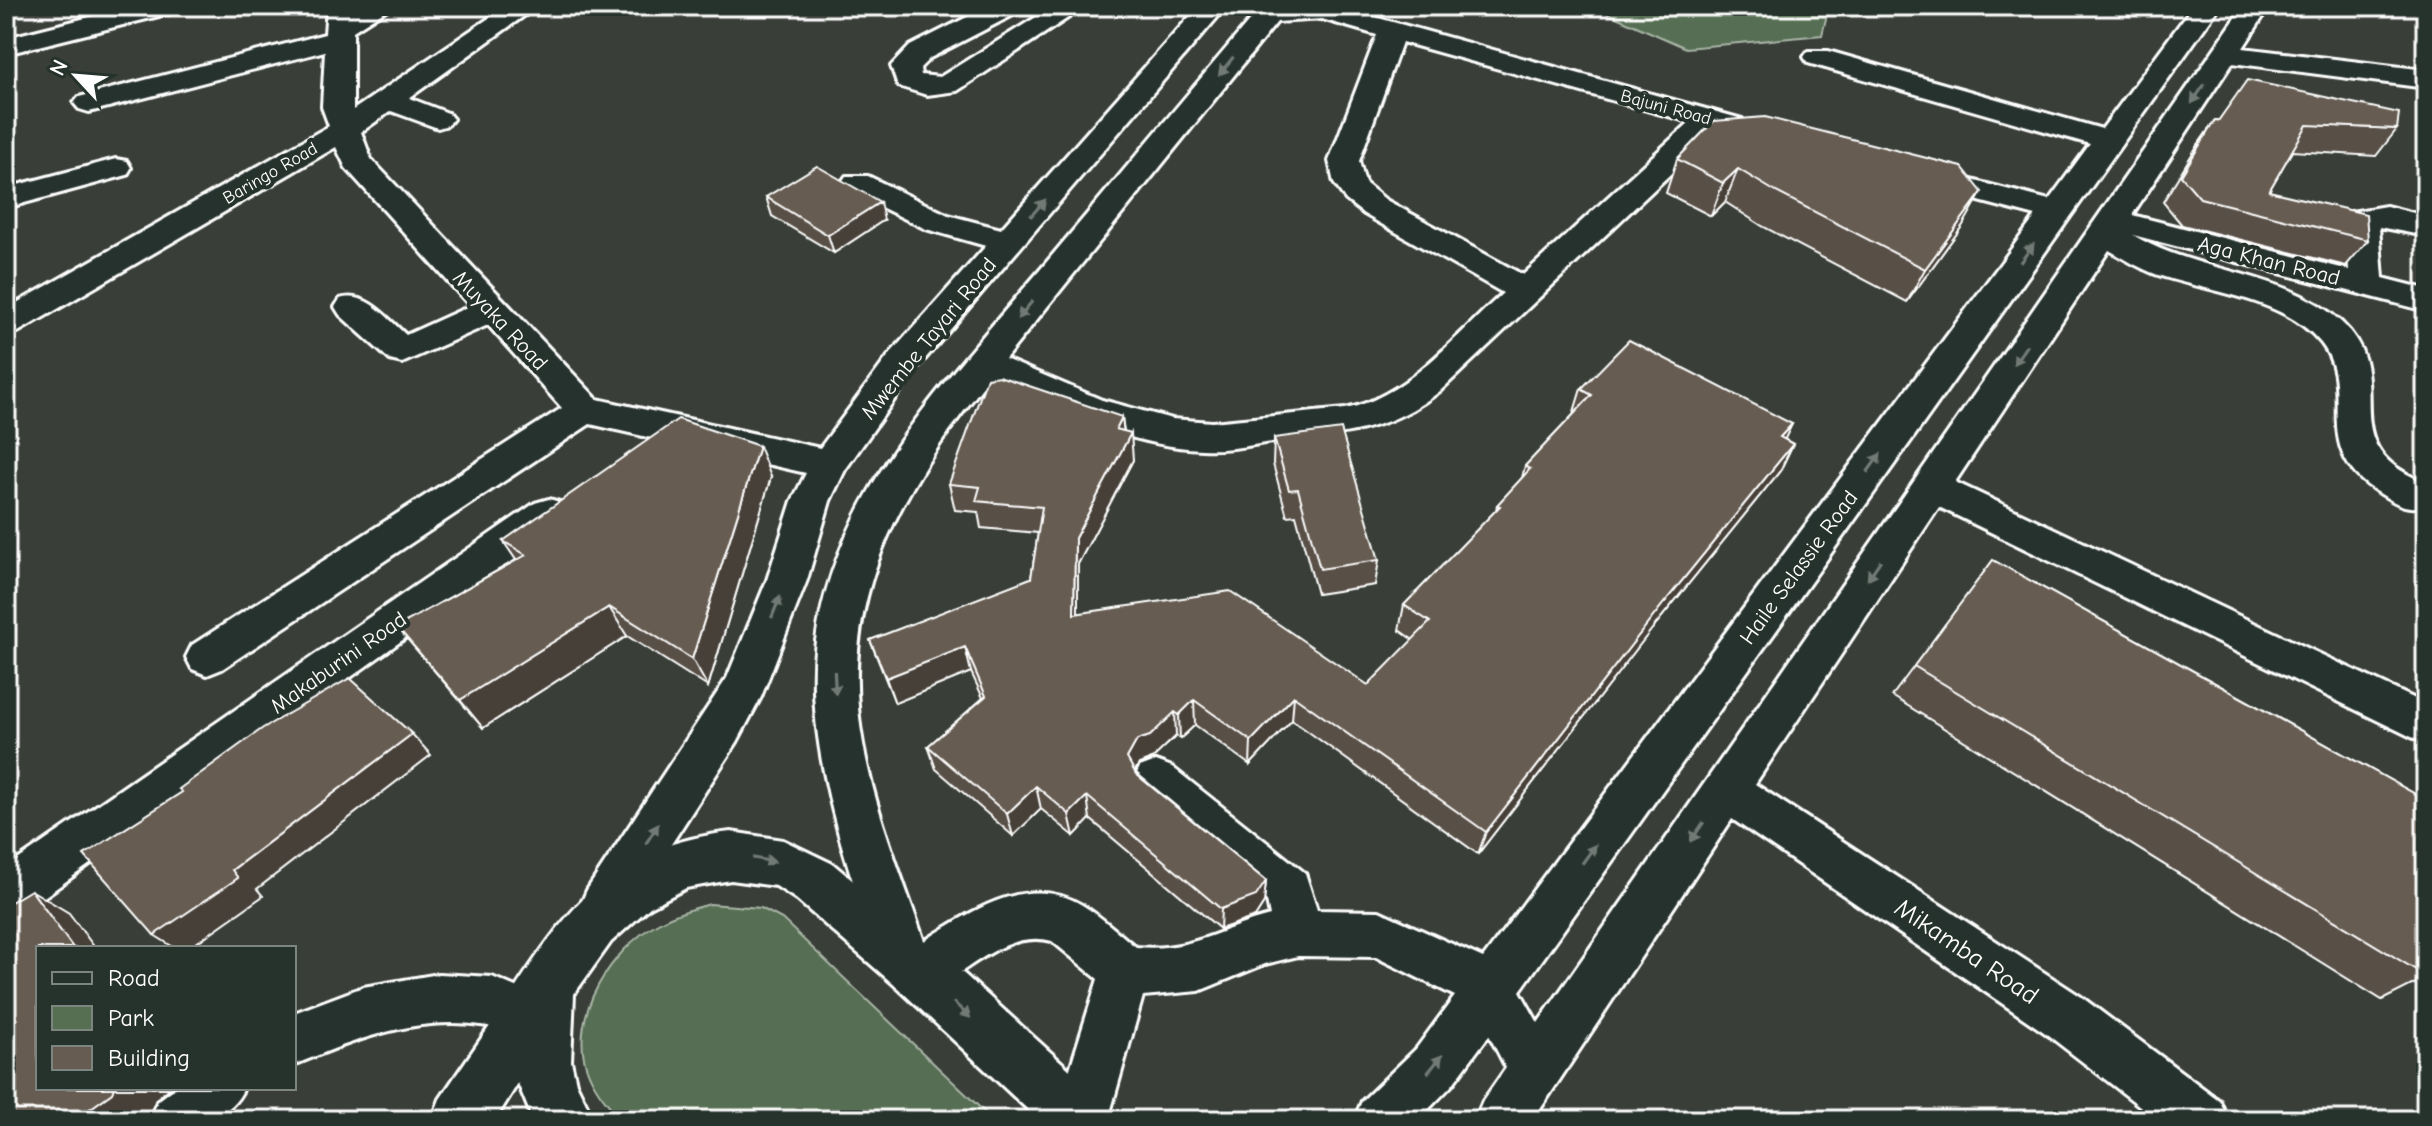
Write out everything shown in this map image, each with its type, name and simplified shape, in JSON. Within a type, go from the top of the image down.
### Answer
[{"type":"main road","points":[[461,1120],[581,938],[623,895],[677,867],[732,856],[759,858],[805,875],[913,964],[1081,1120]]},
{"type":"main road","points":[[565,1120],[545,1082],[540,1055],[541,1025],[548,996],[581,938]]},
{"type":"street","points":[[6,46],[86,16],[166,6]]},
{"type":"street","name":"Baringo Road","points":[[6,324],[345,129],[525,6]]},
{"type":"street","points":[[1010,6],[920,52],[905,66],[908,80],[927,86],[947,85],[1073,6]]},
{"type":"street","name":"Mwembe Tayari Road","points":[[581,938],[721,729],[746,684],[829,464],[875,399],[1008,241],[1214,6]]},
{"type":"street","name":"Haile Selassie Road","points":[[1381,1120],[1434,1067],[2207,6]]},
{"type":"street","points":[[1502,1120],[2257,6]]},
{"type":"street","points":[[89,103],[377,7]]},
{"type":"street","name":"Bajuni Road","points":[[1272,10],[1320,9],[1392,32],[1756,131]]},
{"type":"street","points":[[1272,10],[938,417],[908,458],[866,541],[838,633],[834,673],[844,762],[913,964],[999,921],[1045,916],[1065,921],[1087,935],[1126,970],[1170,972],[1199,967],[1264,941],[1298,933],[1379,934],[1491,988],[1535,1070]]},
{"type":"street","name":"Muyaka Road","points":[[340,21],[337,107],[357,162],[585,410]]},
{"type":"street","points":[[1392,32],[1344,161],[1346,180],[1356,195],[1375,207],[1526,291]]},
{"type":"street","points":[[2225,54],[2426,79]]},
{"type":"street","points":[[1818,57],[2099,154],[2138,182]]},
{"type":"street","points":[[388,100],[438,119]]},
{"type":"street","points":[[1124,109],[1180,123]]},
{"type":"street","points":[[982,363],[1121,421],[1164,432],[1203,436],[1351,422],[1400,406],[1711,119]]},
{"type":"street","points":[[6,198],[116,168]]},
{"type":"street","points":[[1906,172],[2057,212]]},
{"type":"street","points":[[857,183],[937,222],[1008,241]]},
{"type":"street","points":[[2367,285],[2362,219],[2386,216],[2426,226]]},
{"type":"street","points":[[2108,226],[2165,266],[2276,300],[2318,321],[2333,334],[2349,358],[2355,449],[2387,484],[2413,495]]},
{"type":"street","name":"Aga Khan Road","points":[[2108,226],[2426,300]]},
{"type":"street","points":[[352,307],[402,351],[491,310]]},
{"type":"street","points":[[875,399],[938,417]]},
{"type":"street","points":[[207,657],[585,410],[829,464]]},
{"type":"street","points":[[631,456],[670,428]]},
{"type":"street","points":[[1931,487],[2426,725]]},
{"type":"street","name":"Makaburini Road","points":[[6,896],[579,493]]},
{"type":"street","points":[[797,543],[866,541]]},
{"type":"street","points":[[1156,781],[1288,889],[1298,933]]},
{"type":"street","name":"Mikamba Road","points":[[1726,790],[2062,1014],[2201,1120]]},
{"type":"street","points":[[1081,1120],[1126,970]]},
{"type":"street","points":[[296,1038],[355,1014],[403,1002],[489,1001],[528,1018]]},
{"type":"street","points":[[177,1120],[215,1090]]},
{"type":"green space","points":[[1591,6],[1829,6],[1822,35],[1686,48]]},
{"type":"green space","points":[[710,904],[761,908],[782,919],[993,1120],[621,1120],[597,1090],[587,1069],[583,1048],[589,1006],[610,966],[641,935],[670,917]]},
{"type":"building","points":[[2247,80],[2399,113],[2397,129],[2307,125],[2269,191],[2366,214],[2368,240],[2200,198],[2181,176],[2215,120],[2218,121]]},
{"type":"building","points":[[1765,117],[1962,167],[1982,192],[1925,269],[1738,169],[1723,183],[1677,159],[1714,121]]},
{"type":"building","points":[[817,166],[880,202],[828,235],[766,197]]},
{"type":"building","points":[[1629,340],[1792,424],[1780,437],[1793,444],[1663,604],[1486,832],[1294,696],[1251,741],[1194,700],[1179,715],[1175,712],[1150,736],[1137,740],[1127,758],[1136,774],[1266,881],[1256,896],[1221,909],[1087,796],[1069,814],[1036,786],[1007,814],[928,746],[986,696],[965,647],[886,678],[870,640],[1031,578],[1042,507],[976,501],[980,487],[949,484],[987,378],[999,376],[1122,417],[1116,429],[1131,433],[1075,538],[1074,614],[1230,591],[1368,685],[1430,622],[1404,605],[1500,506],[1497,505],[1530,469],[1525,466],[1592,395],[1581,389]]},
{"type":"building","points":[[678,419],[759,446],[692,659],[609,607],[460,700],[397,627],[526,555],[503,541]]},
{"type":"building","points":[[1341,429],[1379,560],[1320,569],[1298,489],[1289,490],[1274,438]]},
{"type":"building","points":[[1993,560],[2426,800],[2426,976],[1914,666]]},
{"type":"building","points":[[350,678],[412,734],[232,870],[238,878],[154,935],[84,855],[182,792],[179,789],[263,728]]},
{"type":"building","points":[[31,890],[72,946],[36,946],[36,1090],[113,1090],[74,1120],[6,1120],[6,905]]}]
